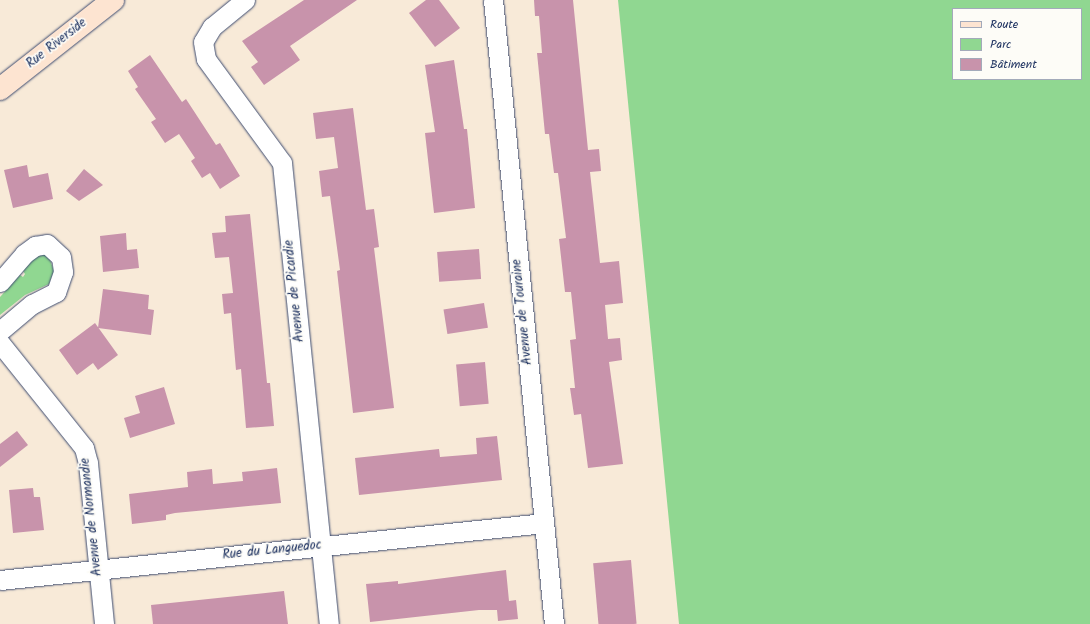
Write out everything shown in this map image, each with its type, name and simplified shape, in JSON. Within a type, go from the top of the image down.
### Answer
[{"type":"street","name":"Rue Riverside","points":[[0,89],[113,0]]},
{"type":"street","name":"Avenue de Picardie","points":[[245,0],[212,27],[203,42],[206,59],[282,163],[329,624]]},
{"type":"street","name":"Avenue de Touraine","points":[[493,0],[554,624]]},
{"type":"street","points":[[0,282],[24,254],[35,246],[47,244],[61,257],[63,272],[60,287],[56,292],[32,304],[0,330]]},
{"type":"street","name":"Avenue de Normandie","points":[[0,343],[84,448],[88,463],[104,624]]},
{"type":"street","name":"Rue du Languedoc","points":[[0,580],[544,523]]},
{"type":"green space","points":[[618,0],[1090,0],[1090,624],[679,624]]},
{"type":"green space","points":[[43,253],[49,257],[54,271],[49,284],[25,295],[0,315],[0,297],[20,275],[23,277],[25,274],[23,271],[36,256]]},
{"type":"building","points":[[304,0],[357,0],[290,46],[300,60],[264,85],[251,67],[258,62],[242,41]]},
{"type":"building","points":[[426,0],[439,0],[460,28],[435,47],[409,13]]},
{"type":"building","points":[[534,0],[573,0],[588,150],[599,149],[601,171],[590,172],[600,263],[619,261],[623,303],[605,305],[608,339],[620,338],[622,360],[609,362],[623,464],[588,468],[581,414],[574,415],[570,388],[575,388],[570,340],[576,339],[571,292],[565,292],[559,239],[566,238],[558,173],[554,173],[549,134],[545,134],[537,53],[542,53],[539,16],[535,16]]},
{"type":"building","points":[[150,55],[182,102],[186,99],[216,145],[220,143],[240,176],[220,189],[210,173],[202,178],[191,161],[195,158],[179,134],[165,143],[151,122],[156,119],[135,89],[138,87],[128,71]]},
{"type":"building","points":[[454,60],[464,129],[467,129],[475,208],[434,213],[425,133],[435,132],[425,65]]},
{"type":"building","points":[[353,108],[366,210],[374,209],[379,247],[374,248],[394,408],[353,413],[337,271],[340,270],[330,196],[322,197],[319,171],[338,168],[334,137],[316,139],[313,113]]},
{"type":"building","points":[[27,165],[29,177],[48,173],[53,199],[13,208],[4,170]]},
{"type":"building","points":[[84,169],[103,185],[79,201],[66,191]]},
{"type":"building","points":[[250,214],[267,383],[270,383],[274,426],[246,428],[241,369],[236,370],[231,313],[224,314],[222,294],[233,293],[229,257],[215,258],[212,233],[226,232],[225,216]]},
{"type":"building","points":[[126,233],[127,250],[137,249],[139,268],[103,272],[100,236]]},
{"type":"building","points":[[479,249],[481,279],[439,282],[437,252]]},
{"type":"building","points":[[103,289],[149,295],[148,309],[154,310],[151,335],[98,328]]},
{"type":"building","points":[[484,303],[488,328],[447,334],[444,309]]},
{"type":"building","points":[[95,323],[118,355],[98,370],[93,363],[77,375],[59,350]]},
{"type":"building","points":[[485,362],[489,404],[460,406],[456,365]]},
{"type":"building","points":[[164,387],[175,424],[130,438],[124,418],[140,413],[135,396]]},
{"type":"building","points":[[17,431],[28,445],[0,467],[0,444]]},
{"type":"building","points":[[497,436],[502,480],[359,495],[355,458],[439,449],[440,457],[477,454],[476,438]]},
{"type":"building","points":[[277,468],[281,503],[175,513],[166,515],[166,520],[132,524],[129,494],[188,487],[187,472],[212,469],[213,484],[243,481],[242,472]]},
{"type":"building","points":[[33,488],[34,497],[40,497],[44,530],[13,533],[9,490]]},
{"type":"building","points":[[631,560],[637,624],[598,624],[593,563]]},
{"type":"building","points":[[506,570],[509,601],[516,600],[518,619],[498,621],[497,610],[479,610],[370,622],[366,584],[398,581],[398,584]]},
{"type":"building","points":[[284,591],[288,624],[153,624],[151,605]]}]
